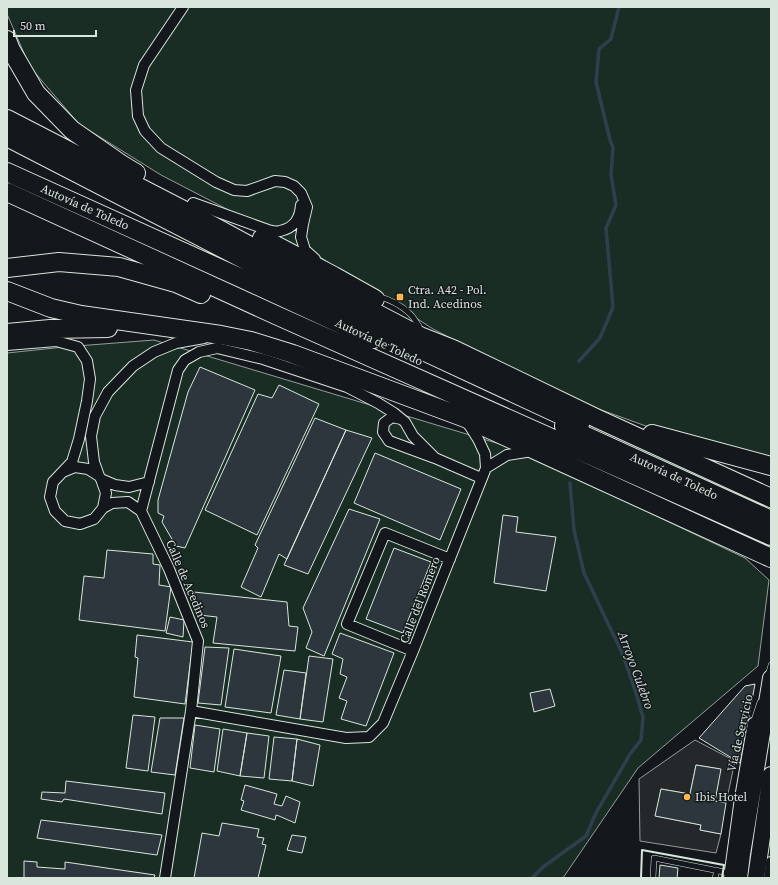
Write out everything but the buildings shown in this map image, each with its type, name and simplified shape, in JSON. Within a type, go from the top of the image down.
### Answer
[{"type":"highway","points":[[7,40],[11,50],[36,93],[72,130],[120,164],[334,276],[419,326],[453,349]]},
{"type":"highway","points":[[7,119],[191,214],[420,336],[453,349],[598,419],[759,509],[771,520]]},
{"type":"highway","points":[[9,138],[406,343],[759,509],[771,536]]},
{"type":"highway","name":"Autovía de Toledo","points":[[7,172],[458,378],[759,509]]},
{"type":"highway","name":"Autovía de Toledo","points":[[7,192],[444,391],[759,509]]},
{"type":"highway","points":[[7,258],[32,254],[59,256],[119,267],[176,283],[216,300],[278,316]]},
{"type":"highway","points":[[7,268],[59,262],[119,267]]},
{"type":"highway","points":[[244,279],[265,282],[330,312],[406,343]]},
{"type":"highway","points":[[7,291],[51,308],[74,314],[221,335],[251,341],[293,354],[464,418],[765,555],[771,570]]},
{"type":"highway","points":[[7,333],[50,329],[173,329]]},
{"type":"highway","points":[[598,419],[771,466]]},
{"type":"main road","points":[[732,876],[743,846],[771,678]]},
{"type":"main road","points":[[756,878],[771,775]]},
{"type":"street","points":[[183,7],[144,65],[136,90],[138,116],[145,131],[160,148],[216,182],[234,190],[248,191],[275,181],[286,182],[294,186],[301,193],[307,207],[301,237],[305,250],[334,276]]},
{"type":"street","points":[[194,203],[268,230],[280,231],[293,226],[300,213],[301,193]]},
{"type":"street","points":[[104,508],[106,493],[94,462],[91,436],[95,416],[108,392],[133,366],[154,352],[176,343],[221,335]]},
{"type":"street","points":[[7,345],[56,341],[78,347],[87,361],[90,379],[79,439],[72,462],[53,482],[50,497],[54,511],[66,521],[80,524],[94,519],[104,508],[112,503],[128,502],[141,511],[178,370],[185,360],[199,352],[217,348],[263,359],[347,387],[394,413],[405,422],[413,436],[435,458]]},
{"type":"street","points":[[401,419],[392,417],[384,423],[384,432],[389,441],[435,458],[481,478]]},
{"type":"street","points":[[464,418],[478,439],[485,454],[486,468],[507,455],[536,451]]},
{"type":"street","points":[[63,472],[75,467],[88,469],[115,485],[129,487],[149,482]]},
{"type":"street","name":"Calle del Romero","points":[[191,711],[346,738],[369,737],[383,723],[414,651],[486,468]]},
{"type":"street","name":"Calle de Acedinos","points":[[141,511],[169,569],[198,641],[191,711],[165,878]]},
{"type":"street","points":[[414,651],[347,624],[385,533],[450,559]]},
{"type":"street","name":"Vía de Servicio","points":[[732,876],[740,798],[753,723]]},
{"type":"street","points":[[769,878],[771,862]]},
{"type":"lane","name":"Vía de Servicio","points":[[753,723],[771,665]]},
{"type":"lane","points":[[653,878],[654,858],[717,870],[732,876]]},
{"type":"lane","points":[[716,878],[717,870]]},
{"type":"green space","points":[[7,7],[771,7],[771,459],[657,430],[568,398],[433,329],[367,286],[351,279],[323,259],[161,175],[79,124],[30,67],[7,14]]},
{"type":"green space","points":[[154,340],[513,448],[745,558],[769,580],[758,666],[638,768],[563,878],[7,878],[7,353]]},
{"type":"shaded area","points":[[695,740],[735,761],[726,803],[715,801],[720,769],[696,765],[690,794],[661,789],[656,816],[701,825],[700,830],[721,834],[716,853],[640,841],[639,779]]},
{"type":"waterway","name":"Arroyo Culebro","points":[[579,361],[600,338],[613,307],[606,228],[616,205],[611,175],[613,147],[596,82],[599,49],[611,39],[619,7]]},
{"type":"waterway","name":"Arroyo Culebro","points":[[532,878],[543,867],[586,836],[596,813],[630,754],[641,740],[643,717],[635,690],[623,655],[584,573],[574,530],[570,483]]},
{"type":"wall","points":[[641,878],[642,850],[724,865],[722,878]]},
{"type":"place","name":"Ctra. A42 - Pol. Ind. Acedinos","points":[[400,297]]},
{"type":"place","name":"Ibis Hotel","points":[[687,797]]}]
